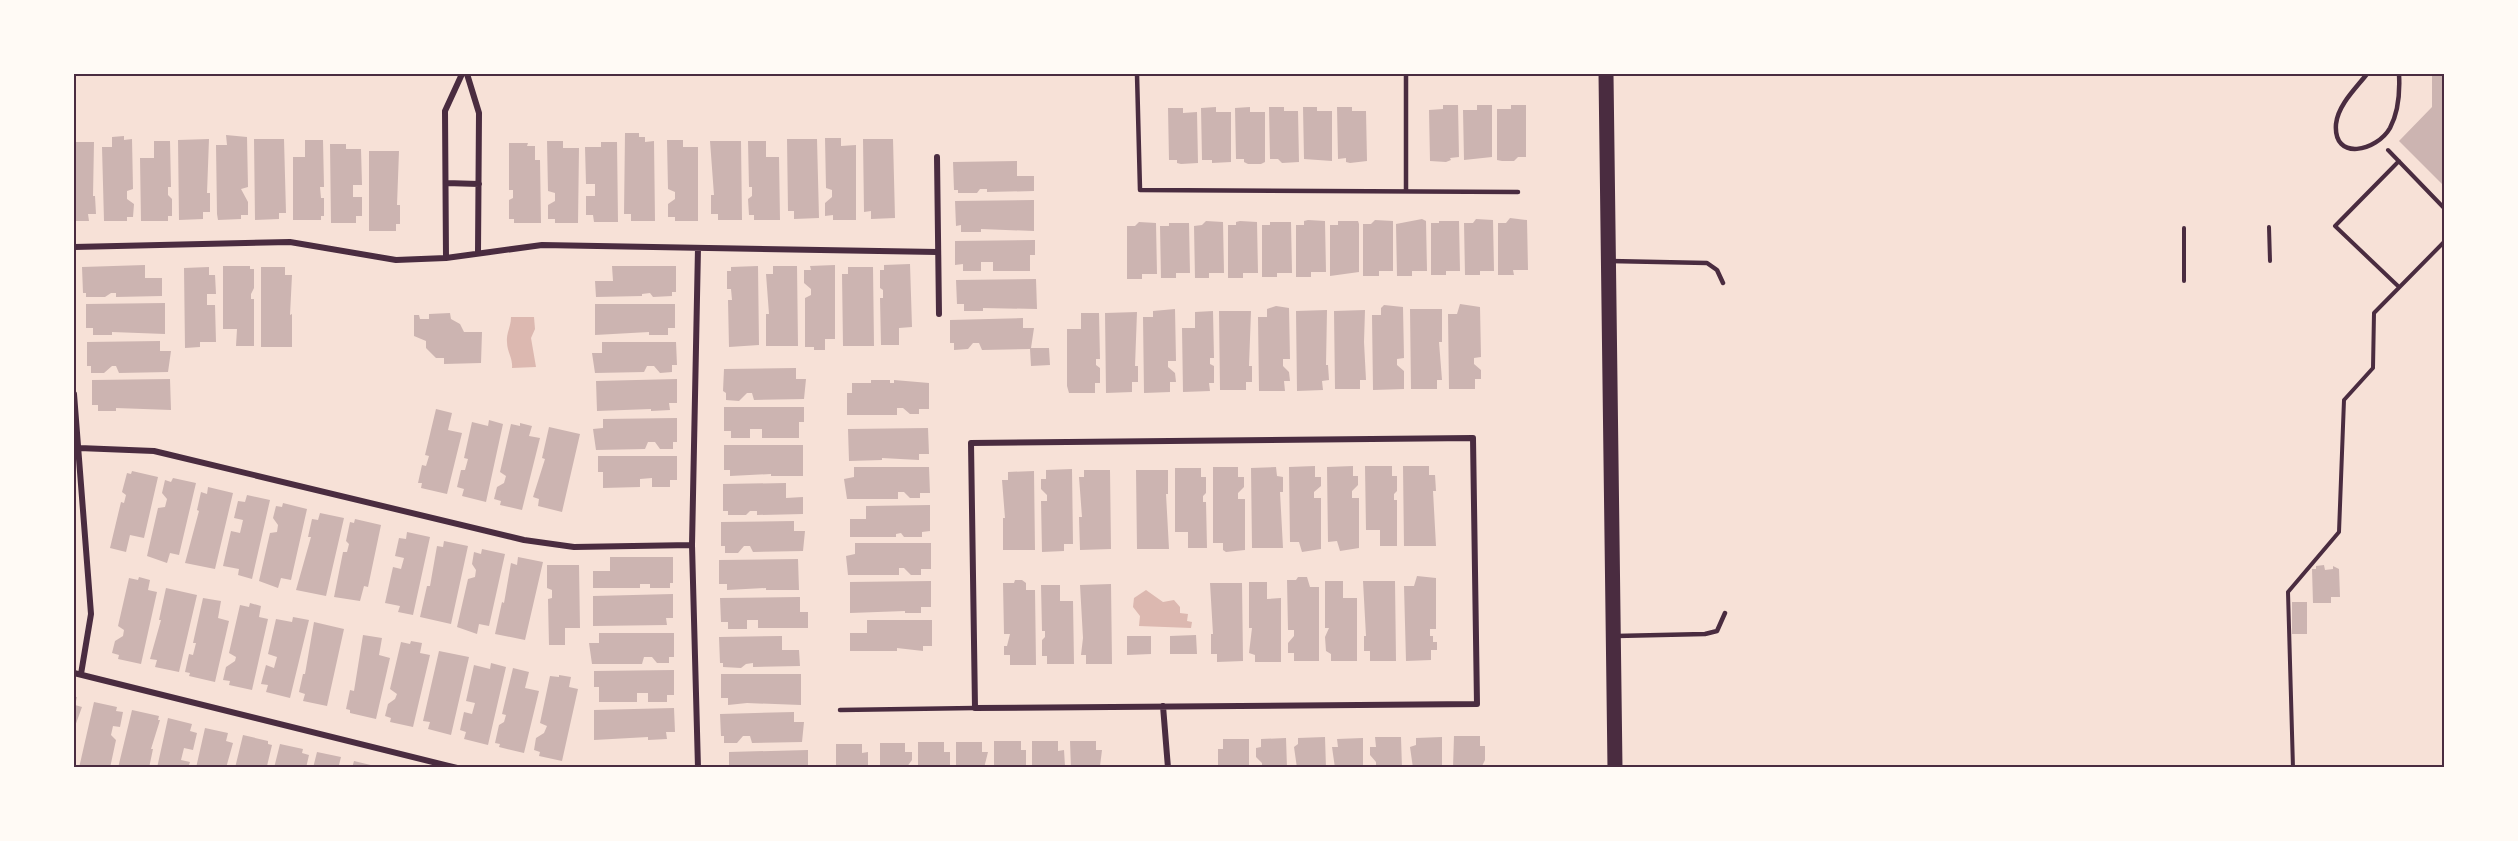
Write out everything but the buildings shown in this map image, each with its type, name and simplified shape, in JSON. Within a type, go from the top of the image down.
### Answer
[{"type":"main road","points":[[1606,74],[1615,768]]},
{"type":"street","points":[[446,258],[445,111],[462,74]]},
{"type":"street","points":[[467,74],[479,113],[478,252]]},
{"type":"street","points":[[938,157],[939,314]]},
{"type":"street","points":[[446,183],[479,184]]},
{"type":"street","points":[[74,247],[290,242],[396,260],[446,258],[542,245],[938,252]]},
{"type":"street","points":[[698,248],[692,545],[698,768]]},
{"type":"street","points":[[74,394],[91,614],[77,674],[457,768]]},
{"type":"street","points":[[1473,438],[1477,704],[975,708],[971,443],[1473,438]]},
{"type":"street","points":[[79,448],[154,451],[524,540],[574,547],[692,545]]},
{"type":"street","points":[[1163,706],[1168,768]]},
{"type":"lane","points":[[1137,74],[1140,190],[1518,192]]},
{"type":"lane","points":[[1406,74],[1406,191]]},
{"type":"lane","points":[[2367,74],[2343,106],[2336,124],[2343,145],[2354,150],[2366,149],[2379,141],[2390,128],[2396,113],[2399,74]]},
{"type":"lane","points":[[1608,261],[1707,263],[1717,270],[1723,282]]},
{"type":"lane","points":[[1613,636],[1705,634],[1717,631],[1725,613]]},
{"type":"lane","points":[[840,710],[975,708]]},
{"type":"path","points":[[2379,141],[2445,208]]},
{"type":"path","points":[[2399,161],[2335,226],[2399,287]]},
{"type":"path","points":[[2269,227],[2270,261]]},
{"type":"path","points":[[2184,228],[2184,281]]},
{"type":"path","points":[[2293,768],[2288,592],[2339,532],[2344,400],[2373,368],[2374,313],[2445,242]]},
{"type":"shaded area","points":[[511,317],[534,317],[535,329],[531,338],[536,367],[512,368],[507,339]]},
{"type":"shaded area","points":[[1146,590],[1163,602],[1174,600],[1180,607],[1180,613],[1188,614],[1187,621],[1192,622],[1191,628],[1139,626],[1140,616],[1133,607],[1134,598]]}]
